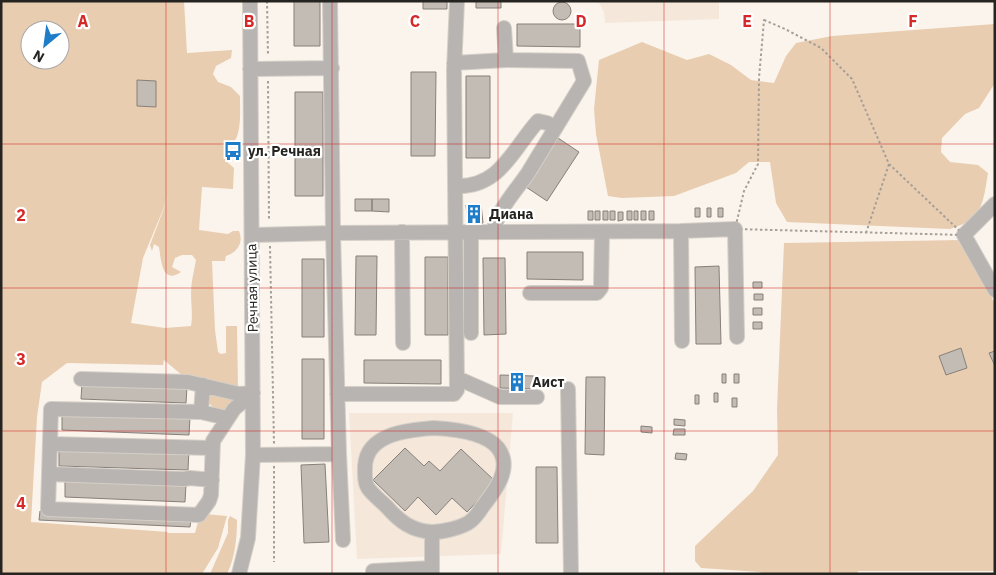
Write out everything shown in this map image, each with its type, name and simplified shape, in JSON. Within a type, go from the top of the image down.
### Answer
[{"type":"street","name":"Речная улица","points":[[239,574],[248,538],[253,455],[250,1]]},
{"type":"street","points":[[330,1],[332,233],[343,540]]},
{"type":"street","points":[[337,394],[454,394],[457,390],[454,63],[457,1]]},
{"type":"street","points":[[504,28],[506,60]]},
{"type":"street","points":[[454,63],[506,60],[578,61],[584,81],[513,196],[496,219],[493,232]]},
{"type":"street","points":[[250,69],[332,68]]},
{"type":"street","points":[[455,186],[474,185],[488,179],[500,170],[538,121],[547,123],[555,128]]},
{"type":"street","points":[[995,204],[964,234],[995,290]]},
{"type":"street","points":[[252,235],[736,229],[737,337]]},
{"type":"street","points":[[681,231],[682,341]]},
{"type":"street","points":[[402,232],[403,343]]},
{"type":"street","points":[[471,232],[471,334]]},
{"type":"street","points":[[530,293],[597,293],[602,288],[602,232]]},
{"type":"street","points":[[457,378],[500,397],[536,397]]},
{"type":"street","points":[[81,380],[188,382],[239,394],[253,393]]},
{"type":"street","points":[[201,412],[203,385]]},
{"type":"street","points":[[568,389],[571,574]]},
{"type":"street","points":[[227,418],[201,412],[51,408],[48,509],[199,515],[211,495],[213,441],[234,409],[253,393]]},
{"type":"street","points":[[451,429],[467,431],[497,447],[503,462],[500,484],[467,524],[444,531],[432,532],[408,526],[401,522],[368,488],[365,475],[366,460],[373,446],[386,438],[411,430],[451,429]]},
{"type":"street","points":[[50,444],[212,448]]},
{"type":"street","points":[[253,455],[339,454]]},
{"type":"street","points":[[50,474],[212,480]]},
{"type":"street","points":[[373,571],[432,571],[432,532]]},
{"type":"path","points":[[267,1],[274,562]]},
{"type":"path","points":[[764,20],[786,29],[821,48],[852,79],[888,164],[964,234],[736,229],[744,191],[758,164],[759,78],[764,20]]},
{"type":"path","points":[[866,233],[888,164]]},
{"type":"shaded area","points":[[1,1],[184,1],[187,53],[232,50],[231,58],[216,66],[213,74],[218,82],[231,87],[240,96],[238,133],[226,155],[226,161],[234,168],[233,189],[202,187],[199,230],[228,234],[233,231],[239,231],[241,239],[236,249],[226,256],[225,261],[212,261],[215,330],[218,352],[221,354],[226,353],[226,326],[237,326],[238,387],[183,376],[164,360],[163,365],[67,363],[42,382],[37,417],[31,522],[167,533],[195,533],[199,518],[205,514],[227,516],[218,548],[202,574],[1,574]],"holes":[[[169,195],[150,245],[152,251],[154,244],[159,247],[164,269],[170,275],[181,272],[172,267],[175,258],[182,255],[192,255],[196,260],[191,289],[191,326],[165,328],[131,323],[143,258]]]},
{"type":"shaded area","points":[[598,1],[719,1],[719,19],[605,23],[604,12]]},
{"type":"shaded area","points":[[995,24],[995,83],[979,108],[965,114],[942,138],[941,152],[950,162],[978,165],[988,173],[985,193],[979,208],[975,215],[961,225],[950,229],[787,222],[776,203],[770,162],[749,162],[736,173],[674,196],[622,198],[608,196],[596,134],[594,109],[599,60],[642,42],[687,60],[709,54],[731,65],[751,80],[774,83],[786,56],[796,43],[832,36]]},
{"type":"shaded area","points":[[962,240],[995,304],[995,571],[858,571],[857,574],[762,574],[760,572],[701,568],[695,561],[695,546],[753,491],[778,455],[777,409],[784,243]]},
{"type":"shaded area","points":[[213,393],[238,397],[227,410],[221,410],[208,402],[209,397]]},
{"type":"shaded area","points":[[349,413],[513,413],[501,554],[357,559]]},
{"type":"shaded area","points":[[230,516],[237,520],[237,534],[230,568],[227,574],[210,574],[228,533],[228,520]]},
{"type":"building","points":[[294,1],[320,1],[320,46],[294,46]]},
{"type":"building","points":[[423,1],[447,1],[447,9],[423,9]]},
{"type":"building","points":[[476,1],[501,1],[501,8],[476,8]]},
{"type":"building","points":[[562,2],[568,5],[571,11],[568,17],[562,20],[556,17],[553,11],[556,5]]},
{"type":"building","points":[[517,24],[580,24],[580,47],[517,46]]},
{"type":"building","points":[[411,72],[436,72],[435,156],[411,156]]},
{"type":"building","points":[[466,76],[490,76],[490,158],[466,158]]},
{"type":"building","points":[[137,80],[156,81],[156,107],[137,106]]},
{"type":"building","points":[[295,92],[323,92],[323,196],[295,196]]},
{"type":"building","points":[[558,138],[579,152],[547,201],[526,187]]},
{"type":"building","points":[[355,199],[372,199],[372,211],[355,211]]},
{"type":"building","points":[[372,199],[389,199],[389,212],[372,211]]},
{"type":"building","name":"Диана","points":[[481,204],[483,223],[468,225],[466,205]]},
{"type":"building","points":[[695,208],[700,208],[700,217],[695,217]]},
{"type":"building","points":[[707,208],[711,208],[711,217],[707,217]]},
{"type":"building","points":[[718,208],[723,208],[723,217],[718,217]]},
{"type":"building","points":[[588,211],[593,211],[593,220],[588,220]]},
{"type":"building","points":[[595,211],[600,211],[600,220],[595,220]]},
{"type":"building","points":[[603,211],[608,211],[608,220],[603,220]]},
{"type":"building","points":[[610,211],[615,211],[615,220],[610,220]]},
{"type":"building","points":[[627,211],[632,211],[632,220],[627,220]]},
{"type":"building","points":[[634,211],[638,211],[638,220],[634,220]]},
{"type":"building","points":[[641,211],[646,211],[646,220],[641,220]]},
{"type":"building","points":[[649,211],[654,211],[654,220],[649,220]]},
{"type":"building","points":[[618,212],[623,212],[623,220],[618,221]]},
{"type":"building","points":[[527,252],[583,252],[583,280],[527,279]]},
{"type":"building","points":[[356,256],[377,256],[376,335],[355,335]]},
{"type":"building","points":[[425,257],[448,257],[448,335],[425,335]]},
{"type":"building","points":[[483,258],[505,258],[506,334],[484,335]]},
{"type":"building","points":[[302,259],[324,259],[324,337],[302,337]]},
{"type":"building","points":[[719,266],[721,344],[696,344],[695,267]]},
{"type":"building","points":[[753,282],[762,282],[762,288],[753,288]]},
{"type":"building","points":[[754,294],[763,294],[763,300],[754,300]]},
{"type":"building","points":[[753,308],[762,308],[762,315],[753,315]]},
{"type":"building","points":[[753,322],[762,322],[762,329],[753,329]]},
{"type":"building","points":[[961,348],[967,368],[946,375],[939,356]]},
{"type":"building","points":[[995,351],[995,366],[989,353]]},
{"type":"building","points":[[302,359],[324,359],[324,439],[302,439]]},
{"type":"building","points":[[364,360],[441,360],[441,384],[364,383]]},
{"type":"building","points":[[722,374],[726,374],[726,383],[722,383]]},
{"type":"building","points":[[734,374],[739,374],[739,383],[734,383]]},
{"type":"building","name":"Аист","points":[[500,375],[534,376],[534,389],[500,388]]},
{"type":"building","points":[[586,377],[605,377],[604,455],[585,454]]},
{"type":"building","points":[[82,383],[187,387],[186,403],[81,399]]},
{"type":"building","points":[[714,393],[718,393],[718,402],[714,402]]},
{"type":"building","points":[[695,395],[699,395],[699,404],[695,404]]},
{"type":"building","points":[[732,398],[737,398],[737,407],[732,407]]},
{"type":"building","points":[[62,412],[190,417],[189,435],[62,430]]},
{"type":"building","points":[[674,419],[685,420],[685,426],[674,425]]},
{"type":"building","points":[[641,426],[652,427],[652,433],[641,432]]},
{"type":"building","points":[[674,429],[685,429],[685,435],[673,435]]},
{"type":"building","points":[[59,444],[189,449],[188,470],[59,466]]},
{"type":"building","points":[[405,448],[424,466],[429,461],[440,471],[461,449],[496,482],[467,512],[452,498],[436,515],[418,497],[405,511],[373,480]]},
{"type":"building","points":[[676,453],[687,454],[686,460],[675,459]]},
{"type":"building","points":[[325,464],[329,542],[304,543],[301,465]]},
{"type":"building","points":[[536,467],[557,467],[558,543],[536,543]]},
{"type":"building","points":[[65,479],[186,484],[185,502],[65,497]]},
{"type":"building","points":[[40,511],[191,519],[190,527],[39,520]]},
{"type":"place","name":"ул. Речная","points":[[233,151]]},
{"type":"place","name":"Диана","points":[[474,214]]},
{"type":"place","name":"Аист","points":[[517,382]]}]
